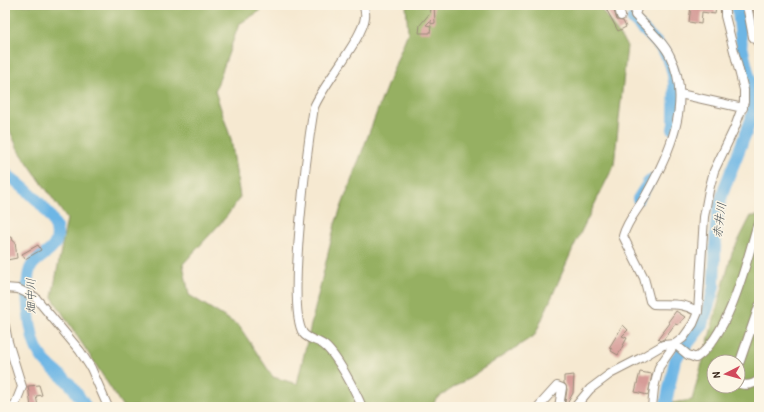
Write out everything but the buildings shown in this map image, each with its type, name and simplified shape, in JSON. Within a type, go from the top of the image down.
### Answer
[{"type":"street","points":[[362,407],[358,397],[324,345],[304,334],[299,323],[296,288],[302,209],[314,107],[320,94],[360,32],[365,18],[364,5]]},
{"type":"street","points":[[618,5],[621,16]]},
{"type":"street","points":[[638,5],[635,14],[671,57],[680,94],[677,125],[670,145],[657,176],[634,212],[623,236],[644,278],[650,302],[652,304],[681,304],[690,306],[698,312]]},
{"type":"street","points":[[652,407],[654,388],[660,367],[684,338],[698,312],[704,218],[709,190],[721,154],[736,127],[743,108],[744,90],[725,16],[725,5]]},
{"type":"street","points":[[747,5],[753,37],[759,44]]},
{"type":"street","points":[[680,94],[743,108]]},
{"type":"street","points":[[575,407],[590,389],[610,374],[642,358],[663,345],[676,346],[688,355],[696,358],[713,342],[723,324],[739,283],[756,226],[759,224]]},
{"type":"street","points":[[5,288],[18,289],[35,297],[80,351],[91,368],[108,407]]},
{"type":"street","points":[[742,354],[759,306]]},
{"type":"street","points":[[5,326],[8,342],[22,388],[14,407]]},
{"type":"street","points":[[746,386],[752,385],[759,379]]},
{"type":"street","points":[[538,407],[557,386],[562,388],[559,407]]},
{"type":"green space","points":[[5,5],[265,5],[265,8],[239,24],[215,91],[231,139],[240,197],[227,216],[183,264],[189,295],[239,326],[273,377],[297,384],[335,224],[408,32],[406,5],[598,5],[627,46],[614,165],[574,246],[535,335],[436,399],[432,407],[123,407],[52,297],[67,219],[18,149],[5,120]]},
{"type":"green space","points":[[751,216],[759,216],[759,407],[671,407],[672,403],[692,400],[732,253]]},
{"type":"waterway","name":"赤井川","points":[[665,407],[675,360],[701,327],[711,298],[714,286],[716,228],[719,206],[724,189],[751,120],[753,110],[751,83],[742,46],[737,5]]},
{"type":"waterway","points":[[632,19],[658,44],[669,61],[674,78],[673,129]]},
{"type":"waterway","name":"畑中川","points":[[5,173],[22,186],[42,206],[51,217],[56,228],[57,238],[52,248],[34,263],[28,276],[27,294],[30,322],[33,338],[42,358],[71,385],[86,407]]},
{"type":"waterway","points":[[638,199],[650,180]]}]
